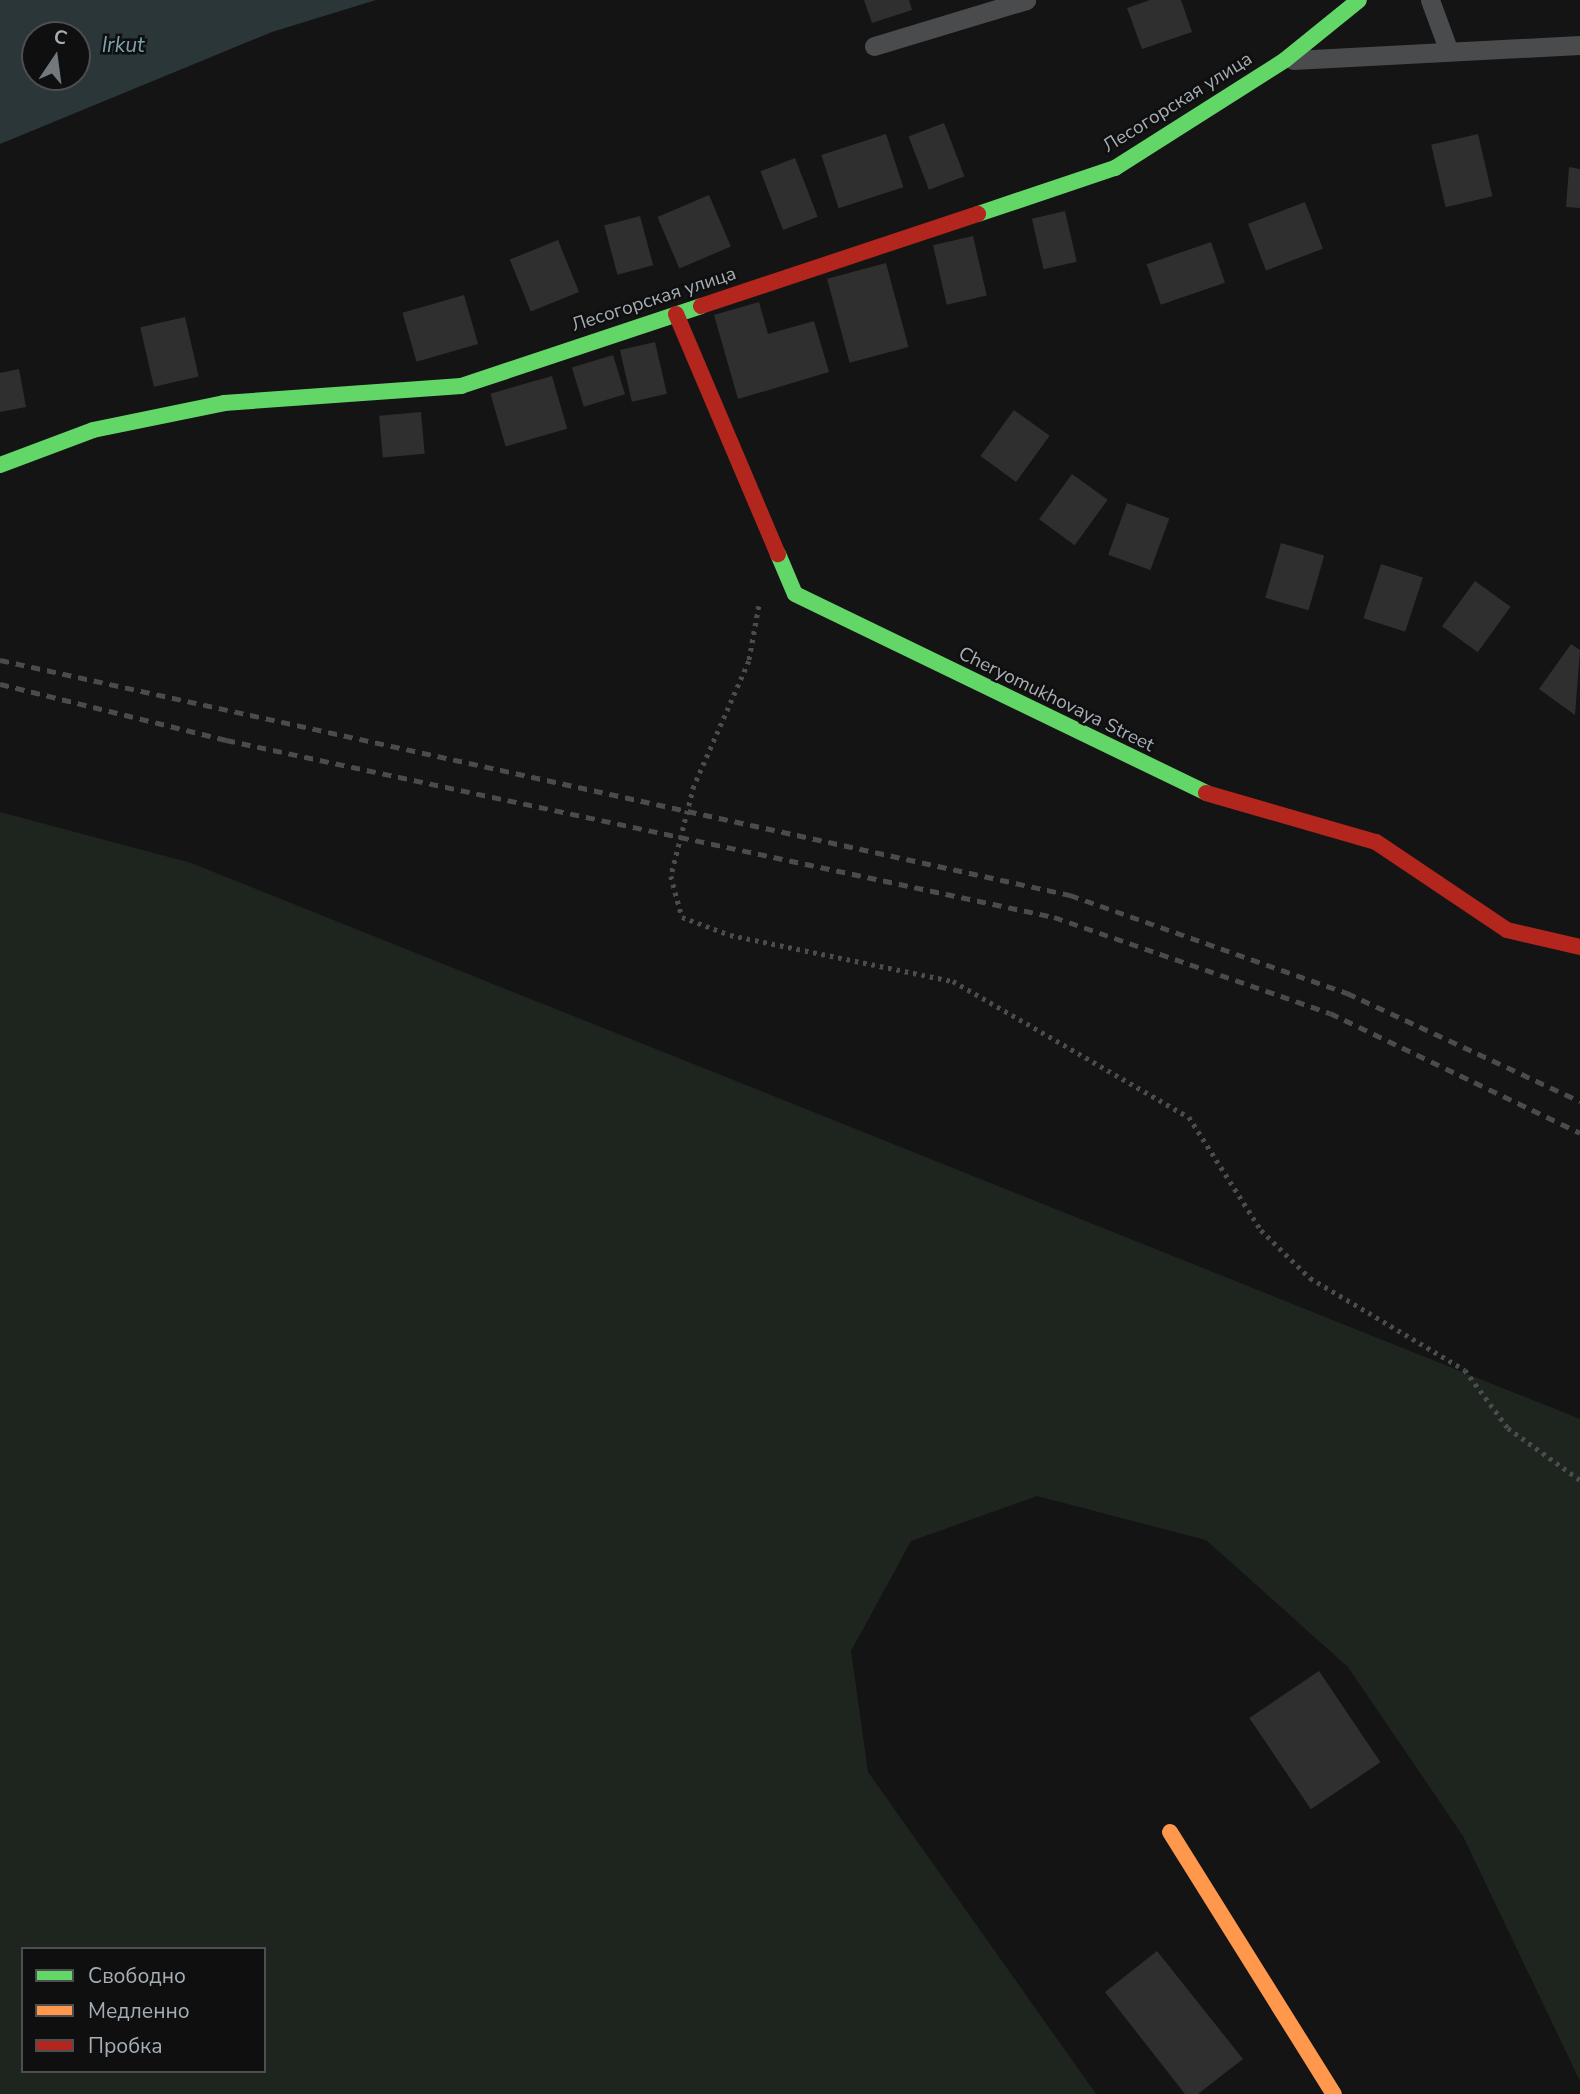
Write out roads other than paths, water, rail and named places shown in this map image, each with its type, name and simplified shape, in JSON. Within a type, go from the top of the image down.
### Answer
[{"type":"street","name":"Лесогорская улица","points":[[0,465],[93,430],[224,403],[461,386],[1115,168],[1285,60],[1359,0]]},
{"type":"street","name":"Cheryomukhovaya Street","points":[[676,314],[795,594],[1189,788],[1376,842],[1507,930],[1580,947]]},
{"type":"street","points":[[1170,1832],[1334,2094]]},
{"type":"lane","points":[[874,46],[1026,0]]},
{"type":"lane","points":[[1430,0],[1448,49]]},
{"type":"lane","points":[[1285,60],[1448,49],[1580,45]]},
{"type":"water","name":"Irkut","points":[[0,0],[376,0],[272,32],[0,144]]},
{"type":"railway","points":[[0,660],[1070,895],[1347,993],[1580,1101]]},
{"type":"railway","points":[[0,684],[226,740],[1054,917],[1330,1013],[1580,1133]]}]
